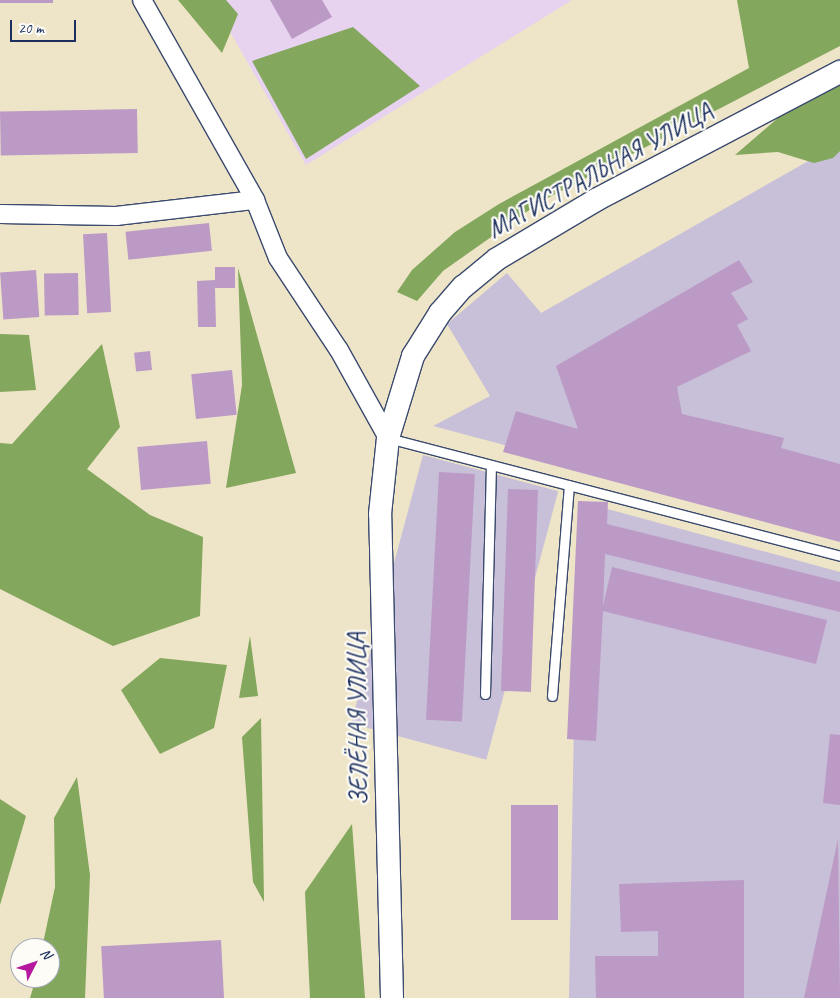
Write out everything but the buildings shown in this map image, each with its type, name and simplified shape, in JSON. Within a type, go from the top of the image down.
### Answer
[{"type":"street","points":[[142,0],[255,200],[278,258],[339,350],[388,438]]},
{"type":"street","name":"МАГИСТРАЛЬНАЯ УЛИЦА","points":[[388,438],[413,356],[440,313],[463,287],[497,259],[596,200],[840,72]]},
{"type":"street","points":[[0,214],[116,216],[255,200]]},
{"type":"street","name":"ЗЕЛЁНАЯ УЛИЦА","points":[[388,438],[380,514],[392,998]]},
{"type":"lane","points":[[388,438],[840,556]]},
{"type":"lane","points":[[485,694],[490,465]]},
{"type":"lane","points":[[552,696],[569,486]]},
{"type":"shaded area","points":[[212,0],[572,0],[306,165]]},
{"type":"shaded area","points":[[840,143],[840,534],[433,426],[490,396],[447,324],[507,273],[541,313]]},
{"type":"shaded area","points":[[423,455],[558,491],[486,760],[351,724]]},
{"type":"shaded area","points":[[578,501],[840,572],[840,998],[569,998]]},
{"type":"green space","points":[[178,0],[226,0],[238,14],[222,53]]},
{"type":"green space","points":[[737,0],[840,0],[840,46],[542,201],[443,271],[417,301],[397,292],[412,270],[455,232],[499,204],[749,68]]},
{"type":"green space","points":[[353,27],[420,86],[306,159],[252,61]]},
{"type":"green space","points":[[840,82],[840,151],[833,158],[814,163],[778,152],[735,155],[786,111]]},
{"type":"green space","points":[[238,268],[296,473],[226,488],[242,385]]},
{"type":"green space","points":[[0,334],[29,335],[36,390],[0,392]]},
{"type":"green space","points":[[102,344],[120,427],[87,469],[150,515],[203,537],[200,616],[113,646],[0,589],[0,443],[12,444]]},
{"type":"green space","points":[[250,636],[258,696],[239,698]]},
{"type":"green space","points":[[160,658],[227,665],[214,728],[160,754],[121,690]]},
{"type":"green space","points":[[261,718],[264,902],[253,882],[242,737]]},
{"type":"green space","points":[[77,777],[90,875],[85,998],[30,998],[33,988],[60,988],[60,938],[44,938],[55,887],[54,818]]},
{"type":"green space","points":[[0,799],[26,816],[0,905]]},
{"type":"green space","points":[[352,824],[365,998],[310,998],[305,892]]}]
